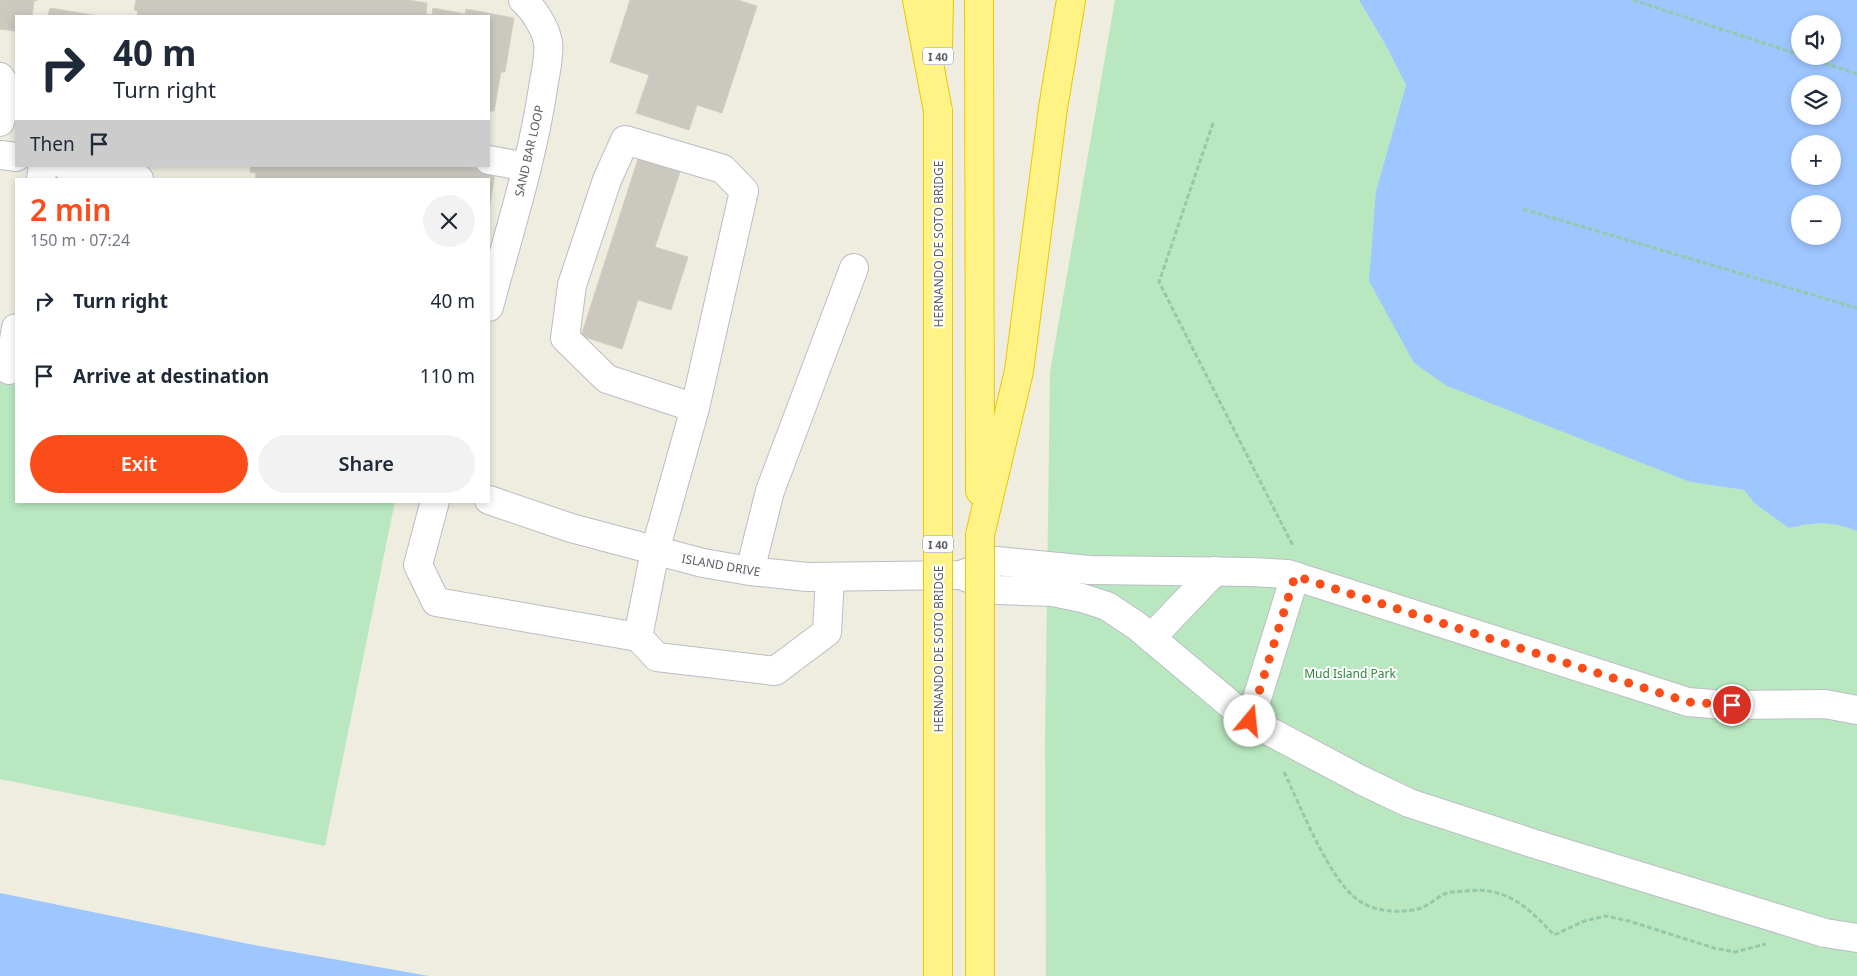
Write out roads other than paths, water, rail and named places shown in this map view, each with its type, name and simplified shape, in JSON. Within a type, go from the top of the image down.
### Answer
[{"type":"highway","points":[[918,0],[938,111]]},
{"type":"highway","name":"I 40","points":[[938,111],[939,0]]},
{"type":"highway","points":[[978,0],[980,976]]},
{"type":"highway","points":[[980,536],[1019,371],[1052,117],[1071,0]]},
{"type":"highway","name":"HERNANDO DE SOTO BRIDGE","points":[[938,111],[938,976]]},
{"type":"street","name":"SAND BAR LOOP","points":[[490,299],[497,242],[527,167],[540,106],[548,52],[548,42],[544,32],[530,6],[522,0]]},
{"type":"street","points":[[0,77],[5,82],[6,91],[0,122]]},
{"type":"street","points":[[638,637],[655,551],[695,408],[744,191],[723,169],[625,140],[607,180],[572,285],[565,338],[607,379],[695,408]]},
{"type":"street","points":[[0,155],[15,157]]},
{"type":"street","points":[[490,160],[527,167]]},
{"type":"street","points":[[76,171],[130,174]]},
{"type":"street","points":[[750,571],[770,491],[854,268]]},
{"type":"street","points":[[8,370],[15,333]]},
{"type":"street","name":"ISLAND DRIVE","points":[[490,500],[571,528],[655,551],[703,563],[750,571],[807,577],[961,575]]},
{"type":"street","points":[[434,503],[418,565],[436,602],[638,637],[657,657],[775,671],[827,632],[830,577]]},
{"type":"street","points":[[961,575],[996,561],[1089,570],[1252,572],[1295,564],[1688,702],[1725,705],[1825,704],[1857,710]]},
{"type":"street","points":[[1250,721],[1295,564]]},
{"type":"street","points":[[1151,638],[1215,571]]},
{"type":"street","points":[[961,575],[998,590],[1054,592],[1107,606],[1137,626],[1250,721],[1361,780],[1409,803],[1535,844],[1825,933],[1857,938]]},
{"type":"water","points":[[1359,0],[1857,0],[1857,531],[1831,524],[1789,528],[1755,504],[1744,490],[1690,482],[1447,386],[1414,363],[1369,281],[1376,191],[1406,85]]},
{"type":"water","points":[[0,893],[249,944],[429,976],[0,976]]},
{"type":"park label","name":"Mud Island Park","points":[[1350,673]]}]
